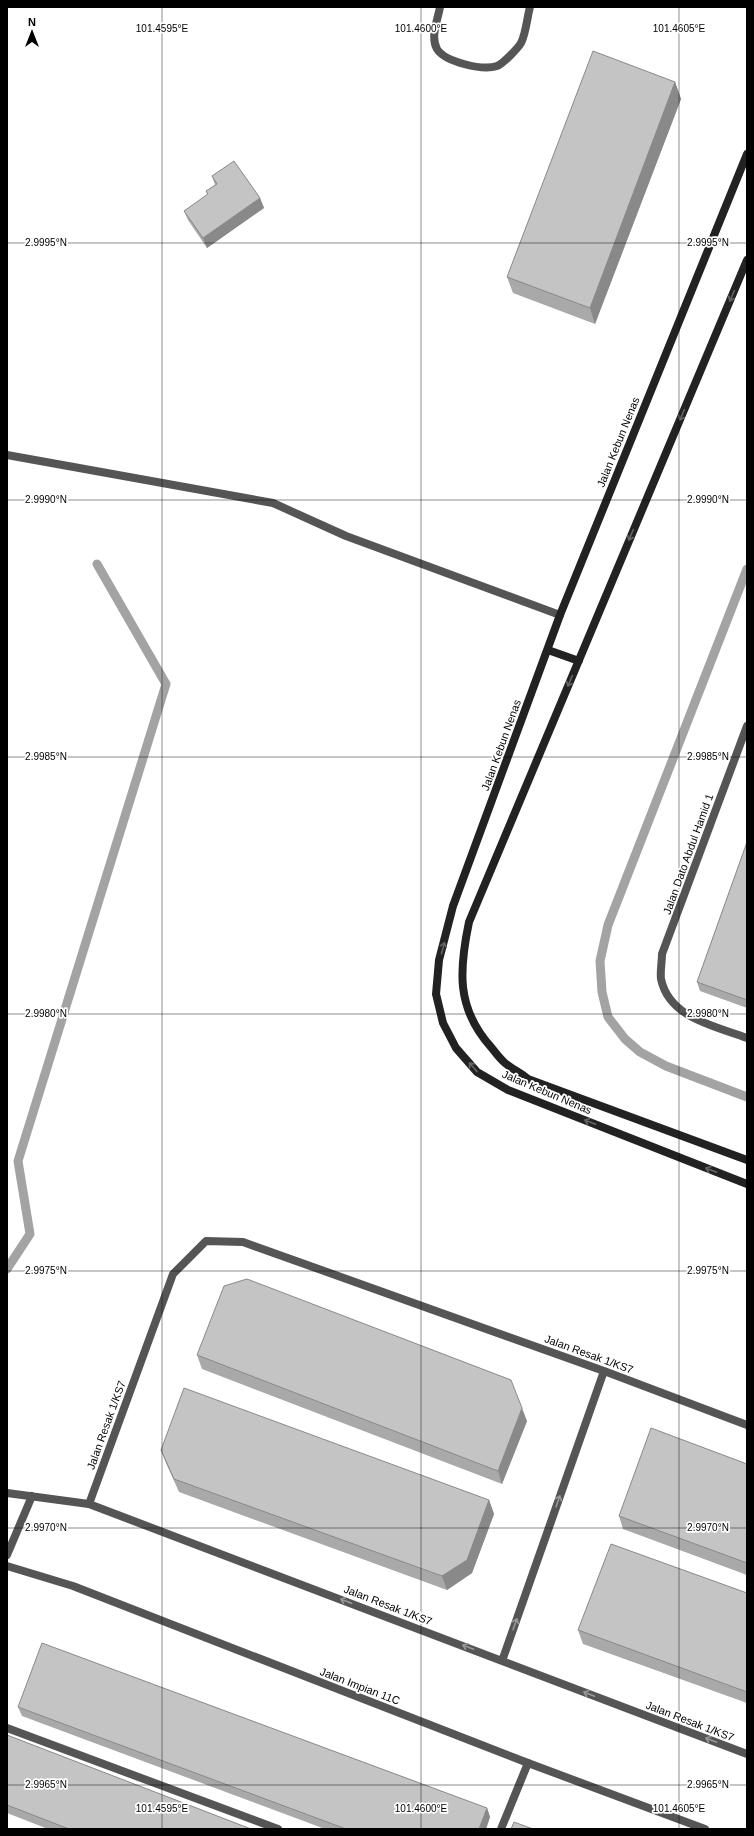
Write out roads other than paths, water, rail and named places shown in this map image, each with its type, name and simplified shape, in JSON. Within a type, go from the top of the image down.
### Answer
[{"type":"street","points":[[440,7],[434,36],[437,49],[448,59],[476,67],[497,66],[513,53],[521,42],[530,7]]},
{"type":"street","name":"Jalan Kebun Nenas","points":[[747,154],[560,615],[453,906],[439,960],[436,994],[444,1023],[456,1048],[477,1072],[508,1090],[747,1184]]},
{"type":"street","name":"Jalan Kebun Nenas","points":[[747,260],[469,922],[463,950],[463,994],[470,1018],[486,1042],[504,1063],[528,1079],[747,1160]]},
{"type":"street","points":[[7,455],[273,503],[346,536],[560,615]]},
{"type":"street","points":[[548,650],[579,660]]},
{"type":"street","name":"Jalan Dato Abdul Hamid 1","points":[[747,726],[662,954],[661,977],[665,992],[674,1004],[690,1017],[747,1038]]},
{"type":"street","name":"Jalan Resak 1/KS7","points":[[747,1425],[604,1371],[243,1242],[206,1240],[173,1274],[89,1504],[747,1754]]},
{"type":"street","points":[[502,1661],[604,1371]]},
{"type":"street","points":[[7,1492],[89,1504]]},
{"type":"street","points":[[7,1555],[32,1496]]},
{"type":"street","name":"Jalan Impian 11C","points":[[7,1566],[73,1586],[528,1763],[705,1829]]},
{"type":"street","points":[[7,1728],[278,1829]]},
{"type":"street","points":[[502,1829],[528,1763]]},
{"type":"waterway","points":[[7,1269],[30,1234],[18,1161],[166,684],[97,564]]},
{"type":"waterway","points":[[747,569],[608,925],[600,961],[602,992],[608,1017],[625,1039],[640,1052],[666,1066],[747,1097]]}]
